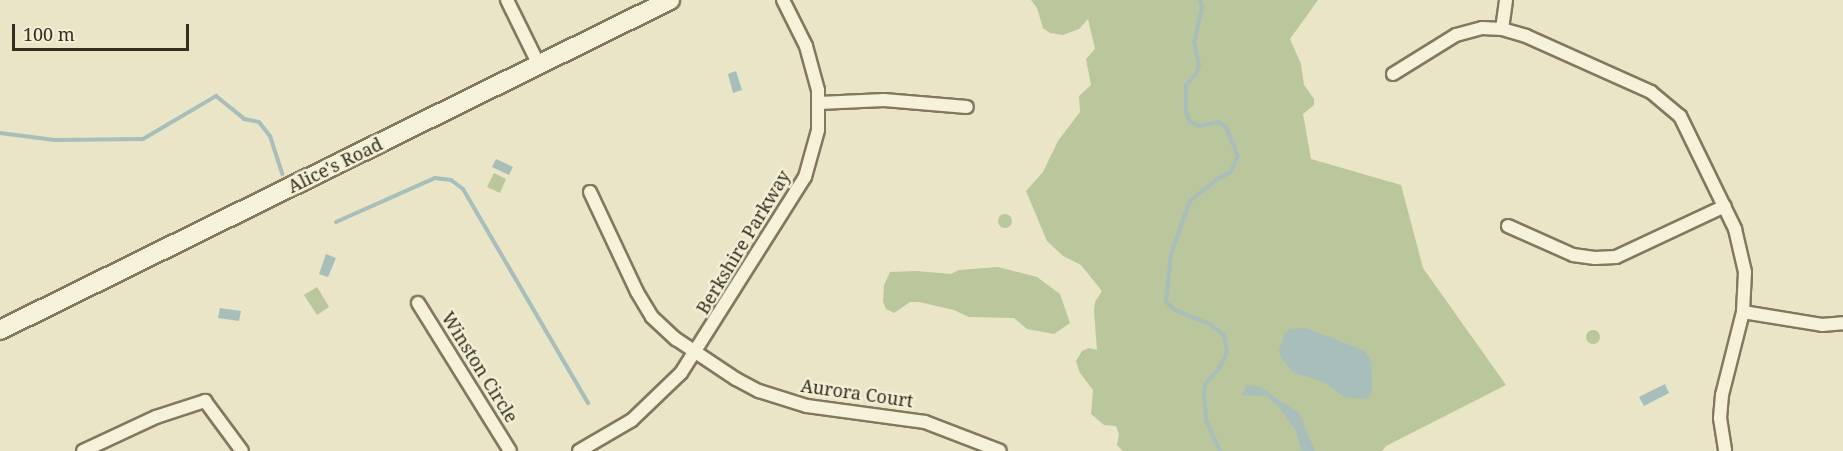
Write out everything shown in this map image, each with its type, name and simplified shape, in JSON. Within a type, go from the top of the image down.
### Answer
[{"type":"main road","name":"Alice's Road","points":[[0,330],[670,0]]},
{"type":"street","points":[[507,0],[539,65]]},
{"type":"street","name":"Berkshire Parkway","points":[[579,451],[611,434],[652,404],[696,352],[805,177],[818,130],[819,103],[813,66],[783,0]]},
{"type":"street","points":[[1502,29],[1506,0]]},
{"type":"street","points":[[1393,74],[1456,35],[1482,28],[1502,29],[1526,36],[1661,98],[1680,116],[1725,206],[1742,249],[1745,272],[1743,312],[1722,395],[1720,418],[1725,451]]},
{"type":"street","points":[[819,103],[884,100],[967,107]]},
{"type":"street","name":"Aurora Court","points":[[590,192],[644,305],[663,329],[736,379],[783,399],[831,411],[879,414],[925,422],[1000,451]]},
{"type":"street","points":[[1508,226],[1573,255],[1595,258],[1616,257],[1725,206]]},
{"type":"street","name":"Winston Circle","points":[[418,303],[510,451]]},
{"type":"street","points":[[1743,312],[1822,325],[1843,322]]},
{"type":"street","points":[[83,451],[156,417],[205,401],[242,451]]},
{"type":"green space","points":[[1031,0],[1318,0],[1290,39],[1301,64],[1304,85],[1314,99],[1314,105],[1303,114],[1311,159],[1401,185],[1423,268],[1506,385],[1386,446],[1382,451],[1123,451],[1117,445],[1119,434],[1116,426],[1104,425],[1091,414],[1093,390],[1080,373],[1076,361],[1082,351],[1089,348],[1097,350],[1094,310],[1095,302],[1102,291],[1081,265],[1063,256],[1047,241],[1026,191],[1043,172],[1058,141],[1080,112],[1079,96],[1091,85],[1086,59],[1095,49],[1088,19],[1079,29],[1063,35],[1050,33],[1043,28],[1037,8]]},
{"type":"green space","points":[[494,173],[506,179],[500,193],[487,187]]},
{"type":"green space","points":[[1002,214],[1008,214],[1012,221],[1008,228],[1002,228],[998,224],[998,218]]},
{"type":"green space","points":[[998,267],[1037,277],[1060,294],[1070,323],[1054,334],[1027,329],[1014,318],[969,317],[954,310],[919,302],[910,302],[894,313],[886,309],[883,302],[884,285],[890,272],[916,271],[951,274],[959,270]]},
{"type":"green space","points":[[317,287],[329,307],[317,315],[304,295]]},
{"type":"green space","points":[[1590,330],[1596,330],[1600,337],[1596,344],[1590,344],[1586,340],[1586,334]]},
{"type":"water","points":[[736,71],[742,90],[733,93],[728,74]]},
{"type":"water","points":[[496,159],[513,167],[509,175],[492,167]]},
{"type":"water","points":[[326,254],[336,258],[328,277],[319,274]]},
{"type":"water","points":[[220,308],[241,311],[239,321],[218,318]]},
{"type":"water","points":[[1306,328],[1365,351],[1371,360],[1372,392],[1368,399],[1344,397],[1324,382],[1293,372],[1282,359],[1279,351],[1284,334],[1290,329]]},
{"type":"water","points":[[1665,384],[1669,393],[1644,406],[1639,397]]},
{"type":"water","points":[[1247,385],[1260,387],[1299,413],[1315,451],[1301,451],[1297,433],[1280,408],[1266,396],[1242,395]]},
{"type":"waterway","points":[[1200,0],[1202,8],[1194,42],[1199,65],[1196,74],[1186,85],[1186,112],[1190,122],[1200,126],[1219,122],[1226,127],[1238,156],[1231,172],[1219,178],[1190,201],[1171,254],[1166,302],[1175,310],[1208,323],[1224,335],[1227,352],[1220,367],[1205,385],[1204,395],[1206,420],[1220,451]]},
{"type":"waterway","points":[[0,133],[55,140],[143,139],[216,96],[244,119],[259,122],[270,136],[282,174]]},
{"type":"waterway","points":[[336,222],[435,178],[451,180],[463,189],[588,403]]}]
